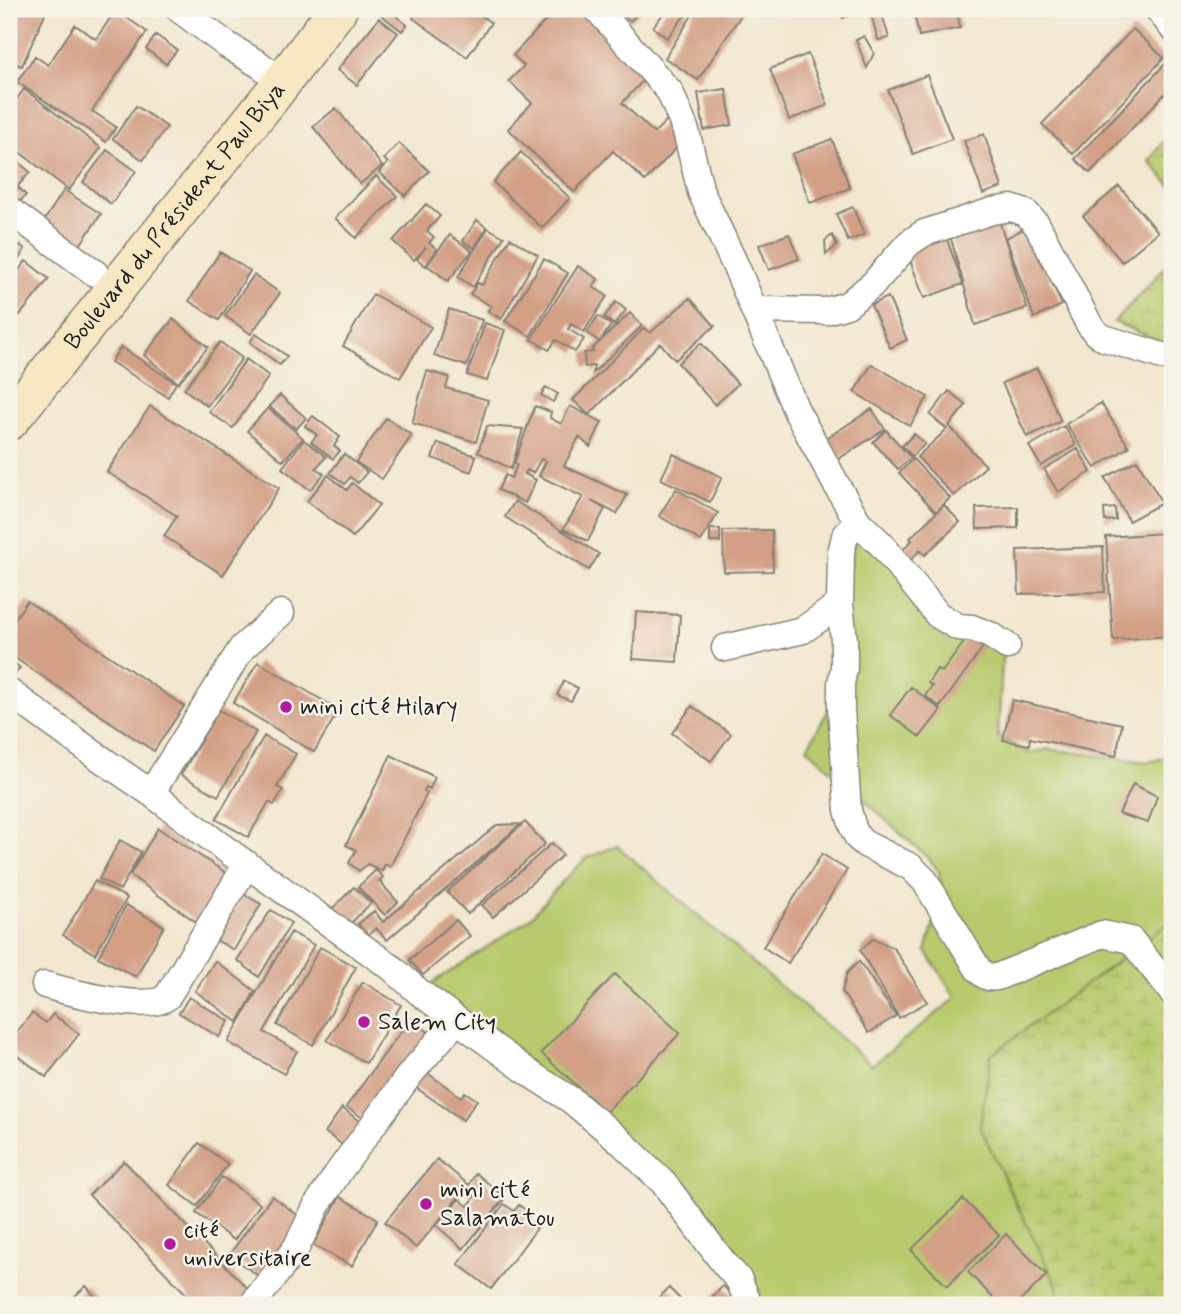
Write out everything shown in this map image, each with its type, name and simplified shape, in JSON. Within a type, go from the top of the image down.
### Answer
[{"type":"main road","name":"Boulevard du Président Paul Biya","points":[[9,421],[271,73],[307,9]]},
{"type":"main road","name":"Boulevard du Président Paul Biya","points":[[9,381],[250,80],[271,73],[338,9]]},
{"type":"street","points":[[179,9],[227,45],[271,73]]},
{"type":"street","points":[[597,9],[670,92],[686,131],[701,192],[796,410],[858,522],[881,544],[938,615],[958,627],[972,628],[990,635],[1007,646]]},
{"type":"street","points":[[1158,9],[1172,27]]},
{"type":"street","points":[[754,310],[826,311],[847,305],[873,284],[909,243],[925,233],[992,211],[1012,208],[1026,213],[1037,225],[1096,333],[1104,338],[1172,359]]},
{"type":"street","points":[[9,210],[95,273]]},
{"type":"street","points":[[858,522],[845,536],[841,553],[840,604],[844,640],[841,709],[848,810],[858,838],[911,867],[925,881],[984,976],[997,977],[1102,934],[1130,940],[1172,992]]},
{"type":"street","points":[[725,648],[803,630],[840,604]]},
{"type":"street","points":[[151,793],[242,648],[281,613]]},
{"type":"street","points":[[9,692],[392,968],[419,992],[570,1100],[618,1139],[663,1182],[739,1280],[749,1305]]},
{"type":"street","points":[[45,985],[83,996],[139,1003],[161,1001],[167,997],[247,864]]},
{"type":"street","points":[[252,1305],[296,1248],[317,1205],[340,1170],[411,1073],[457,1020]]},
{"type":"green space","points":[[1172,129],[1172,187],[1149,161]]},
{"type":"green space","points":[[1172,259],[1172,347],[1114,322]]},
{"type":"green space","points":[[858,522],[938,615],[1003,647],[998,737],[1029,753],[1048,749],[1148,762],[1172,756],[1172,921],[991,1055],[980,1126],[1058,1287],[1059,1305],[752,1305],[663,1182],[419,992],[529,919],[586,858],[617,846],[872,1065],[956,998],[926,951],[942,896],[939,872],[929,859],[807,748],[833,702],[842,602]]},
{"type":"green space","points":[[1172,921],[1172,1305],[1059,1305],[1058,1287],[980,1126],[991,1055]]},
{"type":"building","points":[[9,9],[47,9],[22,66],[13,63],[9,73]]},
{"type":"building","points":[[387,9],[407,25],[402,31],[381,15]]},
{"type":"building","points":[[420,9],[473,9],[491,23],[467,57],[413,18]]},
{"type":"building","points":[[557,9],[582,9],[650,73],[622,103],[654,133],[667,120],[686,138],[645,181],[613,151],[574,192],[508,129],[532,103],[509,81],[524,66],[513,55]]},
{"type":"building","points":[[617,9],[643,9],[630,21]]},
{"type":"building","points":[[667,9],[690,9],[667,38],[653,27]]},
{"type":"building","points":[[696,9],[745,9],[698,80],[665,58]]},
{"type":"building","points":[[839,9],[856,9],[858,12],[843,18]]},
{"type":"building","points":[[913,9],[957,9],[960,28],[919,36]]},
{"type":"building","points":[[116,10],[147,32],[92,111],[116,127],[106,142],[17,82],[35,56],[48,65],[75,25],[96,39]]},
{"type":"building","points":[[881,11],[889,38],[878,40],[871,14]]},
{"type":"building","points":[[379,18],[398,33],[357,85],[337,70]]},
{"type":"building","points":[[1133,29],[1164,58],[1073,154],[1042,124]]},
{"type":"building","points":[[156,35],[177,50],[166,64],[146,49]]},
{"type":"building","points":[[864,36],[874,53],[867,68],[856,40]]},
{"type":"building","points":[[808,54],[828,105],[789,120],[770,69]]},
{"type":"building","points":[[1167,62],[1172,67],[1172,86],[1090,173],[1075,159]]},
{"type":"building","points":[[927,75],[952,139],[913,154],[888,90]]},
{"type":"building","points":[[24,89],[101,148],[69,190],[9,144],[9,110]]},
{"type":"building","points":[[726,89],[732,125],[704,130],[698,93]]},
{"type":"building","points":[[136,106],[167,127],[143,160],[113,139]]},
{"type":"building","points":[[336,108],[382,166],[360,184],[313,127]]},
{"type":"building","points":[[984,134],[1002,187],[983,194],[964,141]]},
{"type":"building","points":[[832,139],[850,188],[810,203],[792,154]]},
{"type":"building","points":[[399,143],[429,171],[405,196],[379,172],[388,163],[384,159]]},
{"type":"building","points":[[107,150],[136,171],[111,204],[83,182]]},
{"type":"building","points":[[521,152],[570,198],[542,228],[493,182]]},
{"type":"building","points":[[13,157],[30,172],[9,196],[9,162]]},
{"type":"building","points":[[376,176],[397,196],[356,238],[335,218]]},
{"type":"building","points":[[1119,186],[1158,232],[1122,262],[1083,216]]},
{"type":"building","points":[[19,188],[26,195],[16,206],[9,199]]},
{"type":"building","points":[[64,190],[101,214],[78,248],[42,224]]},
{"type":"building","points":[[426,204],[440,216],[427,231],[434,237],[429,243],[437,249],[426,266],[417,259],[426,247],[414,260],[393,241]]},
{"type":"building","points":[[853,207],[864,235],[848,241],[836,214]]},
{"type":"building","points":[[477,220],[487,228],[474,248],[463,241]]},
{"type":"building","points":[[999,220],[1027,308],[975,325],[950,235]]},
{"type":"building","points":[[1027,227],[1062,305],[1034,318],[1006,238]]},
{"type":"building","points":[[488,228],[504,237],[473,287],[458,277]]},
{"type":"building","points":[[789,234],[799,259],[769,270],[759,245]]},
{"type":"building","points":[[450,235],[472,251],[448,281],[427,265]]},
{"type":"building","points":[[832,235],[837,245],[826,255],[825,241]]},
{"type":"building","points":[[946,237],[963,284],[924,298],[907,252]]},
{"type":"building","points":[[9,238],[25,249],[9,274]]},
{"type":"building","points":[[510,238],[538,255],[501,319],[488,311],[491,306],[470,294],[478,283],[482,285]]},
{"type":"building","points":[[220,252],[250,271],[219,320],[189,301]]},
{"type":"building","points":[[544,259],[568,273],[530,336],[505,321]]},
{"type":"building","points":[[26,261],[49,279],[20,315],[9,306],[9,282]]},
{"type":"building","points":[[578,266],[598,279],[593,287],[607,296],[584,332],[571,324],[568,329],[584,339],[575,352],[556,340],[549,350],[531,339]]},
{"type":"building","points":[[254,275],[280,293],[251,334],[225,316]]},
{"type":"building","points":[[373,294],[431,327],[400,378],[343,346]]},
{"type":"building","points":[[888,297],[907,340],[890,348],[871,305]]},
{"type":"building","points":[[690,298],[715,326],[675,360],[660,343],[589,415],[573,400],[644,328],[650,333]]},
{"type":"building","points":[[616,302],[626,310],[614,325],[604,317]]},
{"type":"building","points":[[449,309],[482,320],[467,366],[434,356]]},
{"type":"building","points":[[630,313],[642,326],[593,373],[594,366],[585,367],[584,353],[593,352],[592,349]]},
{"type":"building","points":[[598,316],[611,325],[600,342],[587,333]]},
{"type":"building","points":[[173,319],[208,347],[178,383],[144,355]]},
{"type":"building","points":[[485,323],[505,330],[487,381],[467,375]]},
{"type":"building","points":[[256,334],[287,356],[280,365],[250,342]]},
{"type":"building","points":[[220,342],[242,358],[207,406],[184,389]]},
{"type":"building","points":[[701,343],[738,384],[715,405],[678,363]]},
{"type":"building","points":[[121,347],[176,383],[168,397],[111,362]]},
{"type":"building","points":[[246,359],[269,376],[233,428],[209,412]]},
{"type":"building","points":[[872,364],[928,397],[910,426],[854,392]]},
{"type":"building","points":[[1037,368],[1061,421],[1027,437],[1002,383]]},
{"type":"building","points":[[427,371],[449,377],[446,388],[488,400],[476,442],[412,423]]},
{"type":"building","points":[[546,387],[558,394],[553,402],[541,395]]},
{"type":"building","points":[[949,391],[966,405],[949,426],[986,466],[954,496],[917,457],[947,429],[930,415]]},
{"type":"building","points":[[280,395],[306,418],[296,429],[269,406]]},
{"type":"building","points":[[1101,403],[1129,447],[1095,468],[1066,424]]},
{"type":"building","points":[[150,406],[279,488],[223,575],[164,536],[177,516],[107,472]]},
{"type":"building","points":[[535,406],[551,412],[550,418],[561,424],[570,406],[602,422],[590,447],[579,437],[564,466],[627,495],[617,514],[591,501],[605,509],[588,541],[563,529],[583,497],[539,476],[546,461],[541,459],[533,473],[527,470],[525,474],[536,480],[525,503],[498,490],[505,475],[511,478],[517,465],[514,464]]},
{"type":"building","points":[[268,408],[303,438],[283,461],[247,431]]},
{"type":"building","points":[[872,409],[885,429],[832,463],[819,443]]},
{"type":"building","points":[[313,416],[340,437],[334,446],[340,451],[333,459],[311,442],[317,435],[305,426]]},
{"type":"building","points":[[386,418],[412,435],[382,479],[356,462]]},
{"type":"building","points":[[487,426],[523,429],[511,469],[478,452]]},
{"type":"building","points":[[1064,426],[1076,445],[1041,466],[1029,446]]},
{"type":"building","points":[[886,430],[911,458],[898,469],[873,442]]},
{"type":"building","points":[[914,434],[925,444],[912,456],[902,446]]},
{"type":"building","points":[[304,440],[326,457],[316,468],[324,474],[310,490],[282,468]]},
{"type":"building","points":[[438,443],[476,456],[471,472],[432,458]]},
{"type":"building","points":[[1078,449],[1091,472],[1058,492],[1044,469]]},
{"type":"building","points":[[344,454],[367,472],[358,483],[350,477],[345,484],[330,473]]},
{"type":"building","points":[[673,454],[722,477],[710,502],[661,479]]},
{"type":"building","points":[[913,459],[950,498],[936,512],[899,473]]},
{"type":"building","points":[[1137,460],[1162,503],[1129,521],[1105,478]]},
{"type":"building","points":[[328,475],[347,490],[352,483],[379,505],[353,537],[307,501]]},
{"type":"building","points":[[676,489],[718,513],[701,541],[659,516]]},
{"type":"building","points":[[515,501],[599,554],[589,570],[505,517]]},
{"type":"building","points":[[944,505],[960,522],[925,555],[920,550],[910,561],[901,552],[912,540],[910,538]]},
{"type":"building","points":[[1018,507],[1018,528],[977,529],[976,508]]},
{"type":"building","points":[[1115,508],[1116,520],[1105,521],[1104,509]]},
{"type":"building","points":[[710,529],[720,529],[720,542],[710,542]]},
{"type":"building","points":[[772,530],[773,571],[724,572],[723,531]]},
{"type":"building","points":[[1165,533],[1172,636],[1113,640],[1106,537]]},
{"type":"building","points":[[1103,547],[1105,592],[1019,594],[1017,550]]},
{"type":"building","points":[[27,601],[184,706],[154,751],[9,654],[9,628]]},
{"type":"building","points":[[636,612],[680,615],[677,662],[633,659]]},
{"type":"building","points":[[968,637],[983,647],[940,707],[925,696],[932,686],[928,683],[937,669],[942,672]]},
{"type":"building","points":[[9,659],[20,668],[9,681]]},
{"type":"building","name":"mini cité Hilary","points":[[258,662],[339,710],[314,752],[233,703]]},
{"type":"building","points":[[564,681],[578,688],[571,701],[557,695]]},
{"type":"building","points":[[911,687],[941,710],[920,737],[890,715]]},
{"type":"building","points":[[1012,700],[1122,724],[1116,756],[1030,738],[1029,745],[1003,740]]},
{"type":"building","points":[[692,706],[731,734],[711,761],[672,733]]},
{"type":"building","points":[[219,710],[256,732],[218,796],[181,775]]},
{"type":"building","points":[[264,736],[296,754],[277,787],[283,790],[274,805],[269,802],[248,837],[216,819]]},
{"type":"building","points":[[391,755],[435,777],[430,789],[426,787],[424,791],[427,793],[390,867],[385,864],[382,871],[368,864],[359,871],[349,863],[356,850],[346,845]]},
{"type":"building","points":[[1133,784],[1157,796],[1148,823],[1119,814]]},
{"type":"building","points":[[525,822],[545,844],[468,914],[447,892]]},
{"type":"building","points":[[521,824],[387,940],[376,928],[368,935],[358,924],[374,911],[383,922],[497,825]]},
{"type":"building","points":[[158,828],[229,875],[199,924],[130,875]]},
{"type":"building","points":[[120,840],[141,852],[120,890],[99,879]]},
{"type":"building","points":[[552,843],[563,855],[493,917],[482,905]]},
{"type":"building","points":[[822,854],[847,870],[788,963],[763,947]]},
{"type":"building","points":[[376,870],[383,877],[379,881],[398,902],[385,915],[358,887]]},
{"type":"building","points":[[95,881],[127,898],[95,954],[63,935]]},
{"type":"building","points":[[354,887],[371,903],[349,925],[332,909]]},
{"type":"building","points":[[243,894],[261,904],[234,950],[216,940]]},
{"type":"building","points":[[126,905],[164,926],[136,977],[98,957]]},
{"type":"building","points":[[271,910],[291,923],[259,977],[237,960]]},
{"type":"building","points":[[456,920],[470,936],[423,975],[409,960]]},
{"type":"building","points":[[291,932],[314,945],[264,1032],[297,1051],[284,1074],[228,1042]]},
{"type":"building","points":[[873,939],[894,948],[927,1002],[899,1018],[860,950]]},
{"type":"building","points":[[320,947],[356,967],[313,1045],[277,1025]]},
{"type":"building","points":[[215,961],[255,991],[238,1022],[195,991]]},
{"type":"building","points":[[859,961],[896,1016],[869,1033],[842,992],[847,973]]},
{"type":"building","points":[[615,974],[680,1033],[606,1112],[541,1053]]},
{"type":"building","name":"Salem City","points":[[363,982],[401,1005],[366,1063],[327,1040]]},
{"type":"building","points":[[189,997],[229,1021],[219,1037],[179,1013]]},
{"type":"building","points":[[32,1013],[46,1023],[53,1014],[79,1034],[46,1077],[9,1049],[9,1042]]},
{"type":"building","points":[[410,1019],[430,1033],[367,1120],[346,1107]]},
{"type":"building","points":[[423,1070],[461,1097],[465,1092],[477,1100],[463,1120],[412,1085]]},
{"type":"building","points":[[342,1108],[361,1122],[344,1146],[325,1132]]},
{"type":"building","points":[[199,1143],[228,1164],[197,1206],[169,1185]]},
{"type":"building","name":"mini cité Salamatou","points":[[437,1159],[469,1185],[476,1173],[505,1198],[463,1249],[436,1225],[459,1199],[468,1206],[476,1195],[466,1188],[416,1248],[385,1222]]},
{"type":"building","name":"cité universitaire","points":[[124,1161],[252,1293],[239,1305],[197,1305],[89,1195]]},
{"type":"building","points":[[222,1177],[260,1204],[234,1240],[196,1213]]},
{"type":"building","points":[[272,1196],[307,1222],[264,1280],[229,1255]]},
{"type":"building","name":"cité universitaire","points":[[340,1197],[378,1219],[352,1266],[313,1245]]},
{"type":"building","points":[[963,1199],[999,1235],[947,1286],[911,1250]]},
{"type":"building","points":[[504,1204],[514,1211],[519,1205],[531,1214],[526,1220],[537,1228],[491,1289],[458,1264]]},
{"type":"building","points":[[1006,1234],[1047,1275],[1016,1305],[1000,1305],[968,1272]]},
{"type":"building","points":[[86,1286],[103,1305],[83,1305],[75,1296]]},
{"type":"building","points":[[723,1286],[742,1305],[704,1305]]},
{"type":"building","points":[[669,1288],[686,1305],[652,1304]]},
{"type":"place","name":"mini cité Hilary","points":[[286,707]]},
{"type":"place","name":"Salem City","points":[[364,1022]]},
{"type":"place","name":"mini cité Salamatou","points":[[426,1204]]},
{"type":"place","name":"cité universitaire","points":[[170,1244]]}]
